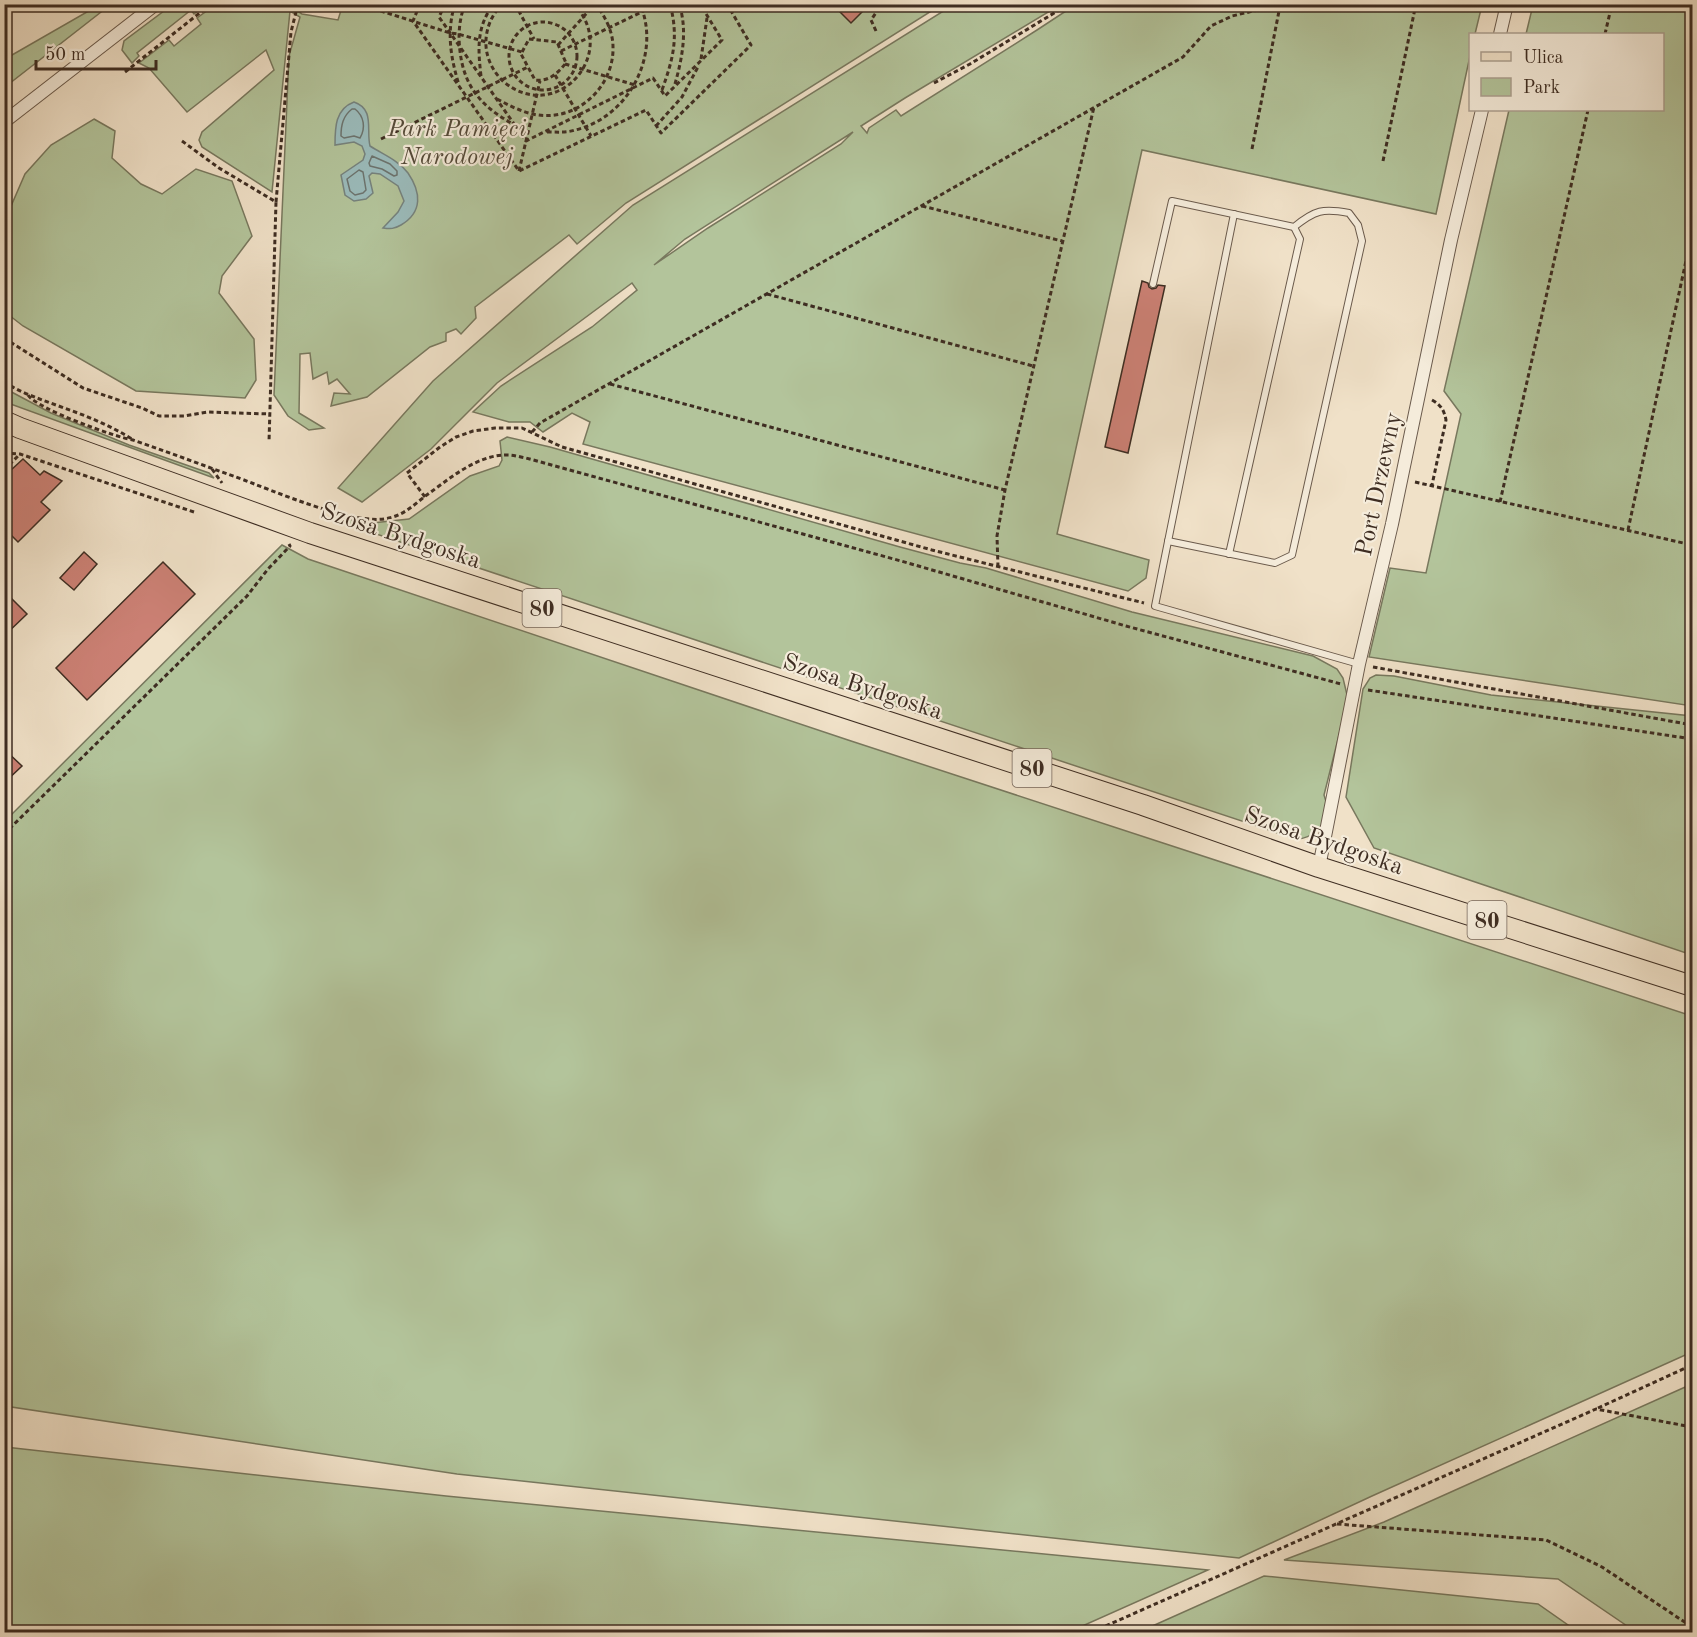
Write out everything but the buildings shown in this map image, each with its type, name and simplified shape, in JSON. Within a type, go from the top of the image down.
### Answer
[{"type":"main road","name":"Szosa Bydgoska","points":[[10,425],[310,533],[1132,801],[1319,867],[1692,986]]},
{"type":"street","points":[[4,122],[156,4]]},
{"type":"street","points":[[1500,33],[1507,4]]},
{"type":"street","name":"Port Drzewny","points":[[1319,867],[1359,664],[1451,240],[1482,111]]},
{"type":"lane","points":[[1153,284],[1172,201],[1294,227]]},
{"type":"lane","points":[[1168,541],[1275,563],[1292,555],[1362,241],[1358,225],[1349,213],[1330,209],[1309,215],[1294,227]]},
{"type":"lane","points":[[1234,214],[1155,606],[1359,664]]},
{"type":"lane","points":[[1229,554],[1300,239],[1294,227]]},
{"type":"path","points":[[125,72],[211,4]]},
{"type":"path","points":[[270,442],[276,202],[291,32],[298,4]]},
{"type":"path","points":[[358,4],[450,33],[522,52]]},
{"type":"path","points":[[413,21],[420,4]]},
{"type":"path","points":[[444,4],[439,17],[525,141]]},
{"type":"path","points":[[455,4],[450,46],[453,66],[461,89]]},
{"type":"path","points":[[465,4],[458,34],[462,66],[475,93],[496,115],[514,124]]},
{"type":"path","points":[[481,77],[478,40],[481,26],[494,4]]},
{"type":"path","points":[[503,4],[491,20],[487,32],[488,58],[496,74],[502,80],[516,90],[537,94],[546,94],[577,78],[588,58],[591,37],[584,17],[574,4]]},
{"type":"path","points":[[515,4],[534,39]]},
{"type":"path","points":[[496,98],[532,114],[556,115],[586,103],[607,77],[612,62],[613,46],[610,28],[604,14],[596,4],[558,45]]},
{"type":"path","points":[[545,132],[562,132],[585,127],[609,114],[635,87],[645,53],[647,34],[640,4]]},
{"type":"path","points":[[561,51],[658,4]]},
{"type":"path","points":[[662,91],[672,62],[675,43],[674,20],[670,4]]},
{"type":"path","points":[[675,86],[684,46],[680,4]]},
{"type":"path","points":[[525,141],[653,78],[665,96],[722,40],[702,4]]},
{"type":"path","points":[[519,171],[646,110],[661,133],[751,45],[727,4]]},
{"type":"path","points":[[876,31],[871,20],[882,4]]},
{"type":"path","points":[[934,83],[970,64],[1068,4]]},
{"type":"path","points":[[1383,161],[1416,4]]},
{"type":"path","points":[[1605,33],[1612,4]]},
{"type":"path","points":[[532,432],[540,423],[1183,57],[1211,26],[1232,16],[1282,5],[1252,150]]},
{"type":"path","points":[[656,126],[682,97],[693,79],[700,61],[707,16]]},
{"type":"path","points":[[413,21],[519,171]]},
{"type":"path","points":[[543,21],[551,23],[564,29],[576,44],[575,68],[562,87],[532,88],[520,81],[514,74],[509,60],[510,42],[526,25],[543,21]]},
{"type":"path","points":[[529,39],[557,42],[565,64],[555,75],[540,81],[535,80],[521,54],[529,39]]},
{"type":"path","points":[[565,64],[635,87]]},
{"type":"path","points":[[381,139],[528,68]]},
{"type":"path","points":[[555,75],[591,136]]},
{"type":"path","points":[[519,171],[540,81]]},
{"type":"path","points":[[998,567],[997,536],[1005,490],[1094,107]]},
{"type":"path","points":[[1500,502],[1588,111]]},
{"type":"path","points":[[182,141],[219,168],[276,202]]},
{"type":"path","points":[[922,206],[1062,241]]},
{"type":"path","points":[[1628,530],[1692,233]]},
{"type":"path","points":[[767,294],[1033,366]]},
{"type":"path","points":[[4,338],[83,388],[159,416],[184,416],[208,412],[270,414]]},
{"type":"path","points":[[5,382],[28,395],[122,432],[133,440]]},
{"type":"path","points":[[610,384],[1005,490]]},
{"type":"path","points":[[28,395],[31,400],[47,409],[120,438],[133,440],[333,511],[366,519],[392,518],[411,508],[467,467],[482,459],[507,455],[526,458],[1355,688],[1692,739]]},
{"type":"path","points":[[1418,397],[1438,404],[1446,420],[1432,486]]},
{"type":"path","points":[[425,497],[407,473],[440,447],[456,437],[473,431],[522,428],[562,447],[998,567],[1155,606]]},
{"type":"path","points":[[4,453],[20,454],[194,512]]},
{"type":"path","points":[[4,470],[20,454]]},
{"type":"path","points":[[1401,478],[1692,545]]},
{"type":"path","points":[[4,834],[247,596],[290,546],[287,542]]},
{"type":"path","points":[[1359,664],[1692,725]]},
{"type":"path","points":[[1092,1632],[1692,1365]]},
{"type":"path","points":[[1596,1409],[1692,1427]]},
{"type":"path","points":[[1335,1524],[1546,1540],[1602,1567],[1692,1627]]},
{"type":"green space","name":"Park Pamięci Narodowej","points":[[343,4],[941,5],[626,203],[577,244],[569,235],[475,307],[476,318],[461,334],[456,329],[446,333],[446,341],[430,347],[367,397],[331,406],[334,393],[350,394],[337,379],[329,384],[327,372],[313,379],[310,353],[300,354],[299,413],[324,428],[309,430],[288,416],[274,395],[289,56],[300,17],[290,11],[272,192],[202,147],[199,140],[202,132],[274,70],[266,50],[187,112],[149,68],[139,63],[169,40],[174,46],[201,24],[197,18],[215,5],[288,5],[302,14],[338,20]]},
{"type":"green space","points":[[99,5],[110,5],[5,87],[5,59]]},
{"type":"green space","points":[[172,5],[206,5],[194,14],[191,10],[137,53],[139,56],[132,63],[122,50],[124,41]]},
{"type":"green space","points":[[953,5],[1060,5],[861,126],[867,133],[869,128],[896,110],[901,116],[1075,5],[1482,5],[1475,33],[1469,33],[1469,61],[1436,214],[1142,150],[1057,534],[1149,560],[1146,578],[1128,591],[583,444],[590,422],[572,413],[543,432],[530,422],[509,422],[473,412],[501,386],[592,327],[637,290],[632,283],[497,383],[431,449],[362,502],[338,488],[433,381],[633,205]],"holes":[[[853,132],[841,144],[654,265],[685,239]]]},
{"type":"green space","points":[[1533,5],[1692,5],[1692,706],[1369,657],[1390,568],[1426,573],[1461,414],[1444,391],[1509,111],[1664,111],[1664,33],[1526,33]]},
{"type":"green space","points":[[94,119],[115,131],[112,158],[141,184],[162,194],[196,169],[232,181],[252,236],[222,276],[219,293],[254,339],[256,380],[245,398],[136,391],[23,326],[5,312],[5,220],[25,174],[51,145]]},
{"type":"green space","points":[[4,388],[51,413],[129,445],[209,473],[214,478],[5,402]]},
{"type":"green space","points":[[507,437],[550,447],[900,547],[986,568],[1132,612],[1313,656],[1337,669],[1343,678],[1348,699],[1324,795],[1327,812],[1323,824],[1314,833],[1296,839],[331,519],[335,515],[361,523],[372,523],[409,519],[470,476],[499,466],[502,460],[500,441]]},
{"type":"green space","points":[[282,545],[308,559],[848,740],[1692,1016],[1692,1352],[1239,1558],[457,1474],[5,1406],[5,821]]},
{"type":"green space","points":[[1376,675],[1394,676],[1491,695],[1692,716],[1692,955],[1374,848],[1346,797],[1363,689],[1370,678]]},
{"type":"green space","points":[[1692,1384],[1692,1632],[1636,1632],[1558,1579],[1284,1560],[1384,1522]]},
{"type":"green space","points":[[5,1447],[446,1496],[1208,1570],[1069,1632],[5,1632]]},
{"type":"green space","points":[[1264,1576],[1538,1604],[1578,1632],[1139,1632]]},
{"type":"water","points":[[354,102],[361,105],[367,115],[370,146],[400,165],[408,173],[415,187],[418,201],[413,214],[408,220],[394,228],[383,228],[398,212],[404,201],[398,186],[380,174],[372,173],[369,176],[373,193],[366,199],[354,201],[345,195],[341,175],[363,160],[365,154],[362,146],[354,142],[335,145],[337,120],[343,109]]}]
